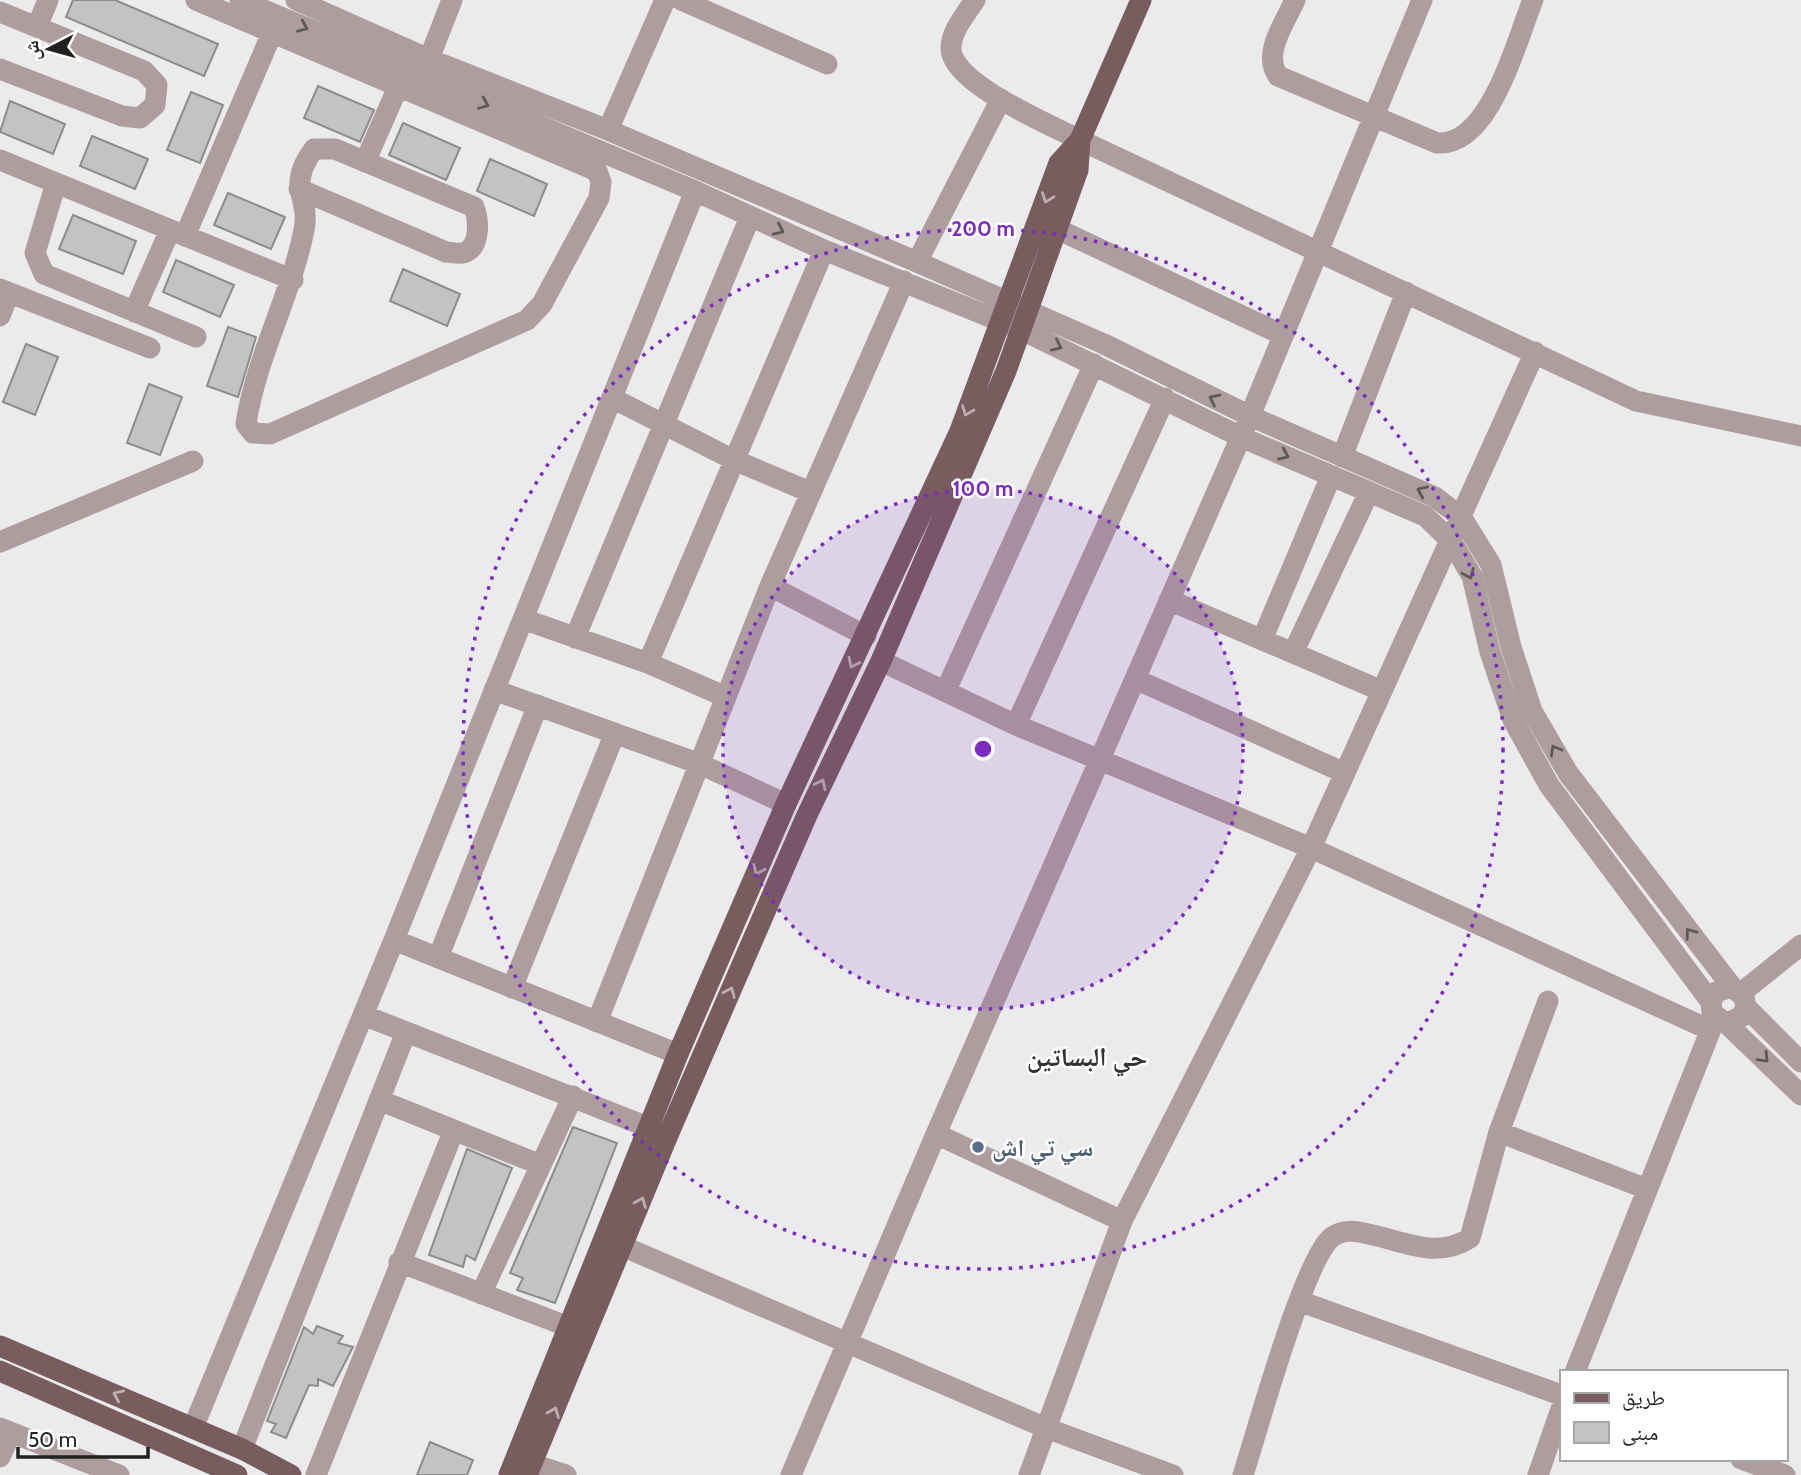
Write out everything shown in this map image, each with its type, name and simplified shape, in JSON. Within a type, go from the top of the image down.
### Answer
[{"type":"main road","points":[[530,1469],[622,1247],[658,1131],[678,1054],[786,804],[1055,228],[1078,170],[1080,141],[1141,0]]},
{"type":"main road","points":[[509,1475],[569,1327],[658,1131],[881,661],[1006,371],[1014,316],[1059,163],[1080,141]]},
{"type":"main road","points":[[0,1346],[242,1449],[291,1475]]},
{"type":"main road","points":[[26,1383],[38,1363]]},
{"type":"main road","points":[[0,1371],[237,1475]]},
{"type":"street","points":[[37,27],[48,0]]},
{"type":"street","points":[[195,0],[597,171],[601,181],[599,198],[542,304],[527,320],[270,434],[253,433],[246,424],[250,401],[293,279],[306,225],[299,189],[303,164],[314,149],[335,149],[474,207],[479,220],[470,248],[463,253],[446,252],[299,189]]},
{"type":"street","points":[[240,0],[695,191],[824,250],[904,281],[1104,344],[1250,416],[1435,497],[1462,518],[1491,565],[1511,647],[1532,711],[1568,773],[1740,996],[1801,1062]]},
{"type":"street","points":[[296,0],[429,59],[608,130],[704,174],[917,262],[1094,363],[1241,437],[1425,516],[1451,541],[1472,576],[1490,652],[1513,720],[1549,785],[1715,1018],[1801,1095]]},
{"type":"street","points":[[429,59],[452,0]]},
{"type":"street","points":[[608,130],[665,0]]},
{"type":"street","points":[[681,0],[827,64]]},
{"type":"street","points":[[975,0],[952,38],[953,61],[967,79],[1080,141],[1636,401],[1801,436]]},
{"type":"street","points":[[1295,0],[1271,52],[1272,67],[1278,76],[1437,143],[1454,142],[1475,128],[1490,105],[1533,0]]},
{"type":"street","points":[[791,1475],[936,1134],[1250,416],[1423,0]]},
{"type":"street","points":[[0,12],[144,71],[157,85],[155,105],[140,118],[122,116],[0,70]]},
{"type":"street","points":[[134,312],[178,233],[272,33]]},
{"type":"street","points":[[365,162],[398,87]]},
{"type":"street","points":[[917,262],[1001,99]]},
{"type":"street","points":[[0,160],[293,279]]},
{"type":"street","points":[[56,183],[35,253],[44,274],[196,337]]},
{"type":"street","points":[[193,1428],[394,940],[695,191]]},
{"type":"street","points":[[575,638],[750,217]]},
{"type":"street","points":[[1055,228],[1283,335]]},
{"type":"street","points":[[648,663],[824,250]]},
{"type":"street","points":[[597,1022],[770,586],[904,281]]},
{"type":"street","points":[[0,316],[5,291],[150,348]]},
{"type":"street","points":[[1342,457],[1406,292]]},
{"type":"street","points":[[1029,1475],[1122,1221],[1311,848],[1535,352]]},
{"type":"street","points":[[946,690],[1094,363]]},
{"type":"street","points":[[612,398],[734,460],[810,492]]},
{"type":"street","points":[[1016,724],[1165,398]]},
{"type":"street","points":[[0,542],[193,461]]},
{"type":"street","points":[[1262,640],[1331,476]]},
{"type":"street","points":[[1293,653],[1369,492]]},
{"type":"street","points":[[770,586],[866,636]]},
{"type":"street","points":[[1169,600],[1382,691]]},
{"type":"street","points":[[523,619],[648,663],[726,696]]},
{"type":"street","points":[[881,661],[1100,760],[1715,1018],[1737,1020],[1740,996],[1801,946]]},
{"type":"street","points":[[1135,679],[1345,773]]},
{"type":"street","points":[[495,690],[700,764],[786,804]]},
{"type":"street","points":[[438,958],[538,705]]},
{"type":"street","points":[[512,988],[615,733]]},
{"type":"street","points":[[394,940],[678,1054]]},
{"type":"street","points":[[1576,1370],[1715,1018],[1716,992],[1740,996]]},
{"type":"street","points":[[1243,1475],[1299,1301],[1320,1251],[1333,1237],[1347,1231],[1434,1250],[1456,1247],[1470,1238],[1499,1132],[1548,1001]]},
{"type":"street","points":[[363,1015],[658,1131]]},
{"type":"street","points":[[242,1449],[406,1032]]},
{"type":"street","points":[[481,1294],[573,1096]]},
{"type":"street","points":[[379,1100],[541,1165]]},
{"type":"street","points":[[316,1475],[454,1130]]},
{"type":"street","points":[[1499,1132],[1647,1189]]},
{"type":"street","points":[[936,1134],[1122,1221]]},
{"type":"street","points":[[622,1247],[1046,1428],[1173,1475]]},
{"type":"street","points":[[400,1262],[569,1327]]},
{"type":"street","points":[[1299,1301],[1560,1395]]},
{"type":"street","points":[[1538,1475],[1560,1412]]},
{"type":"street","points":[[0,1457],[5,1430],[119,1475]]},
{"type":"street","points":[[1746,1461],[1785,1475]]},
{"type":"street","points":[[530,1469],[566,1475]]},
{"type":"building","points":[[73,0],[115,0],[218,44],[204,76],[66,17]]},
{"type":"building","points":[[318,86],[374,110],[360,142],[304,118]]},
{"type":"building","points":[[191,92],[223,105],[200,163],[167,150]]},
{"type":"building","points":[[10,101],[65,124],[53,154],[0,132]]},
{"type":"building","points":[[403,123],[460,148],[446,180],[389,155]]},
{"type":"building","points":[[92,136],[148,159],[135,189],[80,166]]},
{"type":"building","points":[[490,159],[547,184],[534,216],[477,191]]},
{"type":"building","points":[[228,193],[285,217],[271,249],[214,225]]},
{"type":"building","points":[[73,215],[136,241],[123,274],[59,249]]},
{"type":"building","points":[[176,260],[234,285],[220,317],[163,292]]},
{"type":"building","points":[[403,269],[460,294],[447,326],[390,301]]},
{"type":"building","points":[[228,327],[256,337],[238,397],[207,386]]},
{"type":"building","points":[[26,344],[58,357],[35,415],[3,402]]},
{"type":"building","points":[[149,384],[182,397],[160,455],[127,443]]},
{"type":"building","points":[[573,1127],[617,1143],[555,1303],[517,1290],[523,1278],[510,1273]]},
{"type":"building","points":[[467,1149],[512,1168],[475,1260],[466,1255],[463,1267],[429,1255]]},
{"type":"building","points":[[317,1326],[343,1336],[338,1343],[353,1347],[333,1386],[318,1379],[318,1386],[309,1385],[286,1438],[271,1432],[276,1424],[267,1421],[304,1327],[313,1334]]},
{"type":"building","points":[[430,1442],[473,1460],[467,1475],[417,1475]]},
{"type":"place","name":"سي تي اش","points":[[978,1147]]},
{"type":"district","name":"حي البساتين","points":[[1087,1057]]}]
